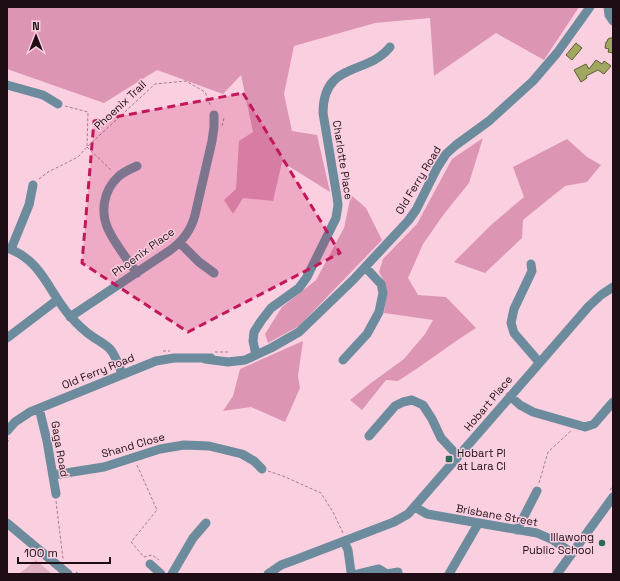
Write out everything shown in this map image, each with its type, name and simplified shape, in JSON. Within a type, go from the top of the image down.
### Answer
[{"type":"street","name":"Old Ferry Road","points":[[7,430],[23,416],[39,408],[161,359],[205,359],[219,362],[235,362],[245,360],[272,348],[299,332],[365,266],[412,216],[436,168],[450,149],[488,121],[533,81],[557,53],[590,7]]},
{"type":"street","points":[[608,7],[609,15],[613,21]]},
{"type":"street","name":"Charlotte Place","points":[[256,355],[253,336],[258,326],[271,308],[294,292],[303,283],[329,235],[336,218],[338,204],[323,113],[323,105],[328,89],[332,82],[340,75],[351,69],[377,60],[384,55],[390,47]]},
{"type":"street","points":[[7,85],[42,95],[58,104]]},
{"type":"street","name":"Phoenix Place","points":[[70,317],[180,243],[189,231],[196,215],[212,141],[214,115]]},
{"type":"street","points":[[137,166],[118,177],[109,188],[105,199],[104,218],[110,234],[137,273]]},
{"type":"street","points":[[33,185],[29,205],[9,248],[29,260],[39,270],[57,300],[70,317],[86,332],[111,350],[117,360],[122,374]]},
{"type":"street","points":[[180,243],[203,266],[214,273]]},
{"type":"street","points":[[531,264],[532,271],[514,309],[511,323],[514,333],[539,362]]},
{"type":"street","points":[[343,360],[364,338],[379,312],[383,293],[381,284],[365,266]]},
{"type":"street","name":"Hobart Place","points":[[268,574],[286,563],[398,520],[408,514],[589,306],[613,287]]},
{"type":"street","points":[[7,338],[57,300]]},
{"type":"street","points":[[510,396],[520,405],[532,412],[585,427],[594,424],[613,402]]},
{"type":"street","points":[[369,436],[395,406],[412,400],[422,405],[432,419],[441,438],[458,456]]},
{"type":"street","name":"Gaga Road","points":[[39,408],[44,427],[56,494]]},
{"type":"street","name":"Shand Close","points":[[53,476],[104,467],[168,447],[201,445],[242,454],[262,469]]},
{"type":"street","points":[[517,530],[537,491]]},
{"type":"street","points":[[557,574],[613,497]]},
{"type":"street","name":"Brisbane Street","points":[[415,507],[427,514],[517,530],[547,537],[572,553]]},
{"type":"street","points":[[7,523],[65,572]]},
{"type":"street","points":[[172,574],[193,538],[206,523]]},
{"type":"street","points":[[449,574],[478,524]]},
{"type":"street","points":[[345,541],[348,550],[351,572],[354,574]]},
{"type":"street","points":[[150,564],[161,574]]},
{"type":"street","points":[[358,574],[379,568],[387,574],[398,572]]},
{"type":"path","name":"Phoenix Trail","points":[[87,147],[155,84],[186,81],[205,92],[214,115]]},
{"type":"path","name":"Phoenix Trail","points":[[58,104],[88,112],[87,147]]},
{"type":"path","points":[[221,130],[224,118]]},
{"type":"path","points":[[33,185],[48,172],[78,157],[87,147],[118,177]]},
{"type":"path","points":[[537,491],[548,452],[577,425]]},
{"type":"path","points":[[134,457],[157,510],[131,542],[144,557],[152,555],[159,560]]},
{"type":"path","points":[[262,469],[283,476],[321,493],[333,512],[345,541]]},
{"type":"path","points":[[56,494],[65,572]]},
{"type":"highlighted area","points":[[243,93],[340,253],[188,332],[82,263],[94,121]]},
{"type":"shaded area","points":[[7,7],[579,7],[544,60],[496,33],[434,76],[430,18],[375,23],[294,46],[284,94],[292,131],[317,135],[330,192],[282,162],[273,201],[243,198],[233,214],[224,200],[236,189],[239,141],[253,132],[241,75],[223,94],[157,70],[104,103],[7,69]]},
{"type":"shaded area","points":[[483,138],[469,183],[444,214],[423,244],[408,278],[418,295],[446,297],[476,328],[398,381],[386,380],[362,410],[350,400],[404,359],[425,334],[433,320],[384,313],[386,287],[379,272],[383,259],[417,224],[452,159]]},
{"type":"shaded area","points":[[567,139],[587,157],[601,165],[587,182],[565,186],[523,220],[522,238],[485,273],[454,262],[491,225],[524,197],[513,167]]},
{"type":"shaded area","points":[[351,195],[366,208],[382,240],[299,326],[268,343],[265,334],[282,307],[316,280],[344,228]]},
{"type":"shaded area","points":[[303,341],[298,376],[300,388],[285,422],[251,407],[223,411],[233,396],[240,369]]},
{"type":"shaded area","points":[[36,560],[52,574],[19,574]]},
{"type":"building","points":[[610,38],[613,38],[613,53],[608,52],[609,49],[605,48],[606,42]]},
{"type":"building","points":[[576,43],[582,48],[572,60],[566,55]]},
{"type":"building","points":[[596,60],[602,64],[604,61],[611,66],[604,74],[598,70],[586,76],[587,78],[581,82],[574,70],[586,64],[589,69]]},
{"type":"place","name":"Hobart Pl at Lara Cl","points":[[449,459]]},
{"type":"place","name":"Illawong Public School","points":[[602,543]]}]
